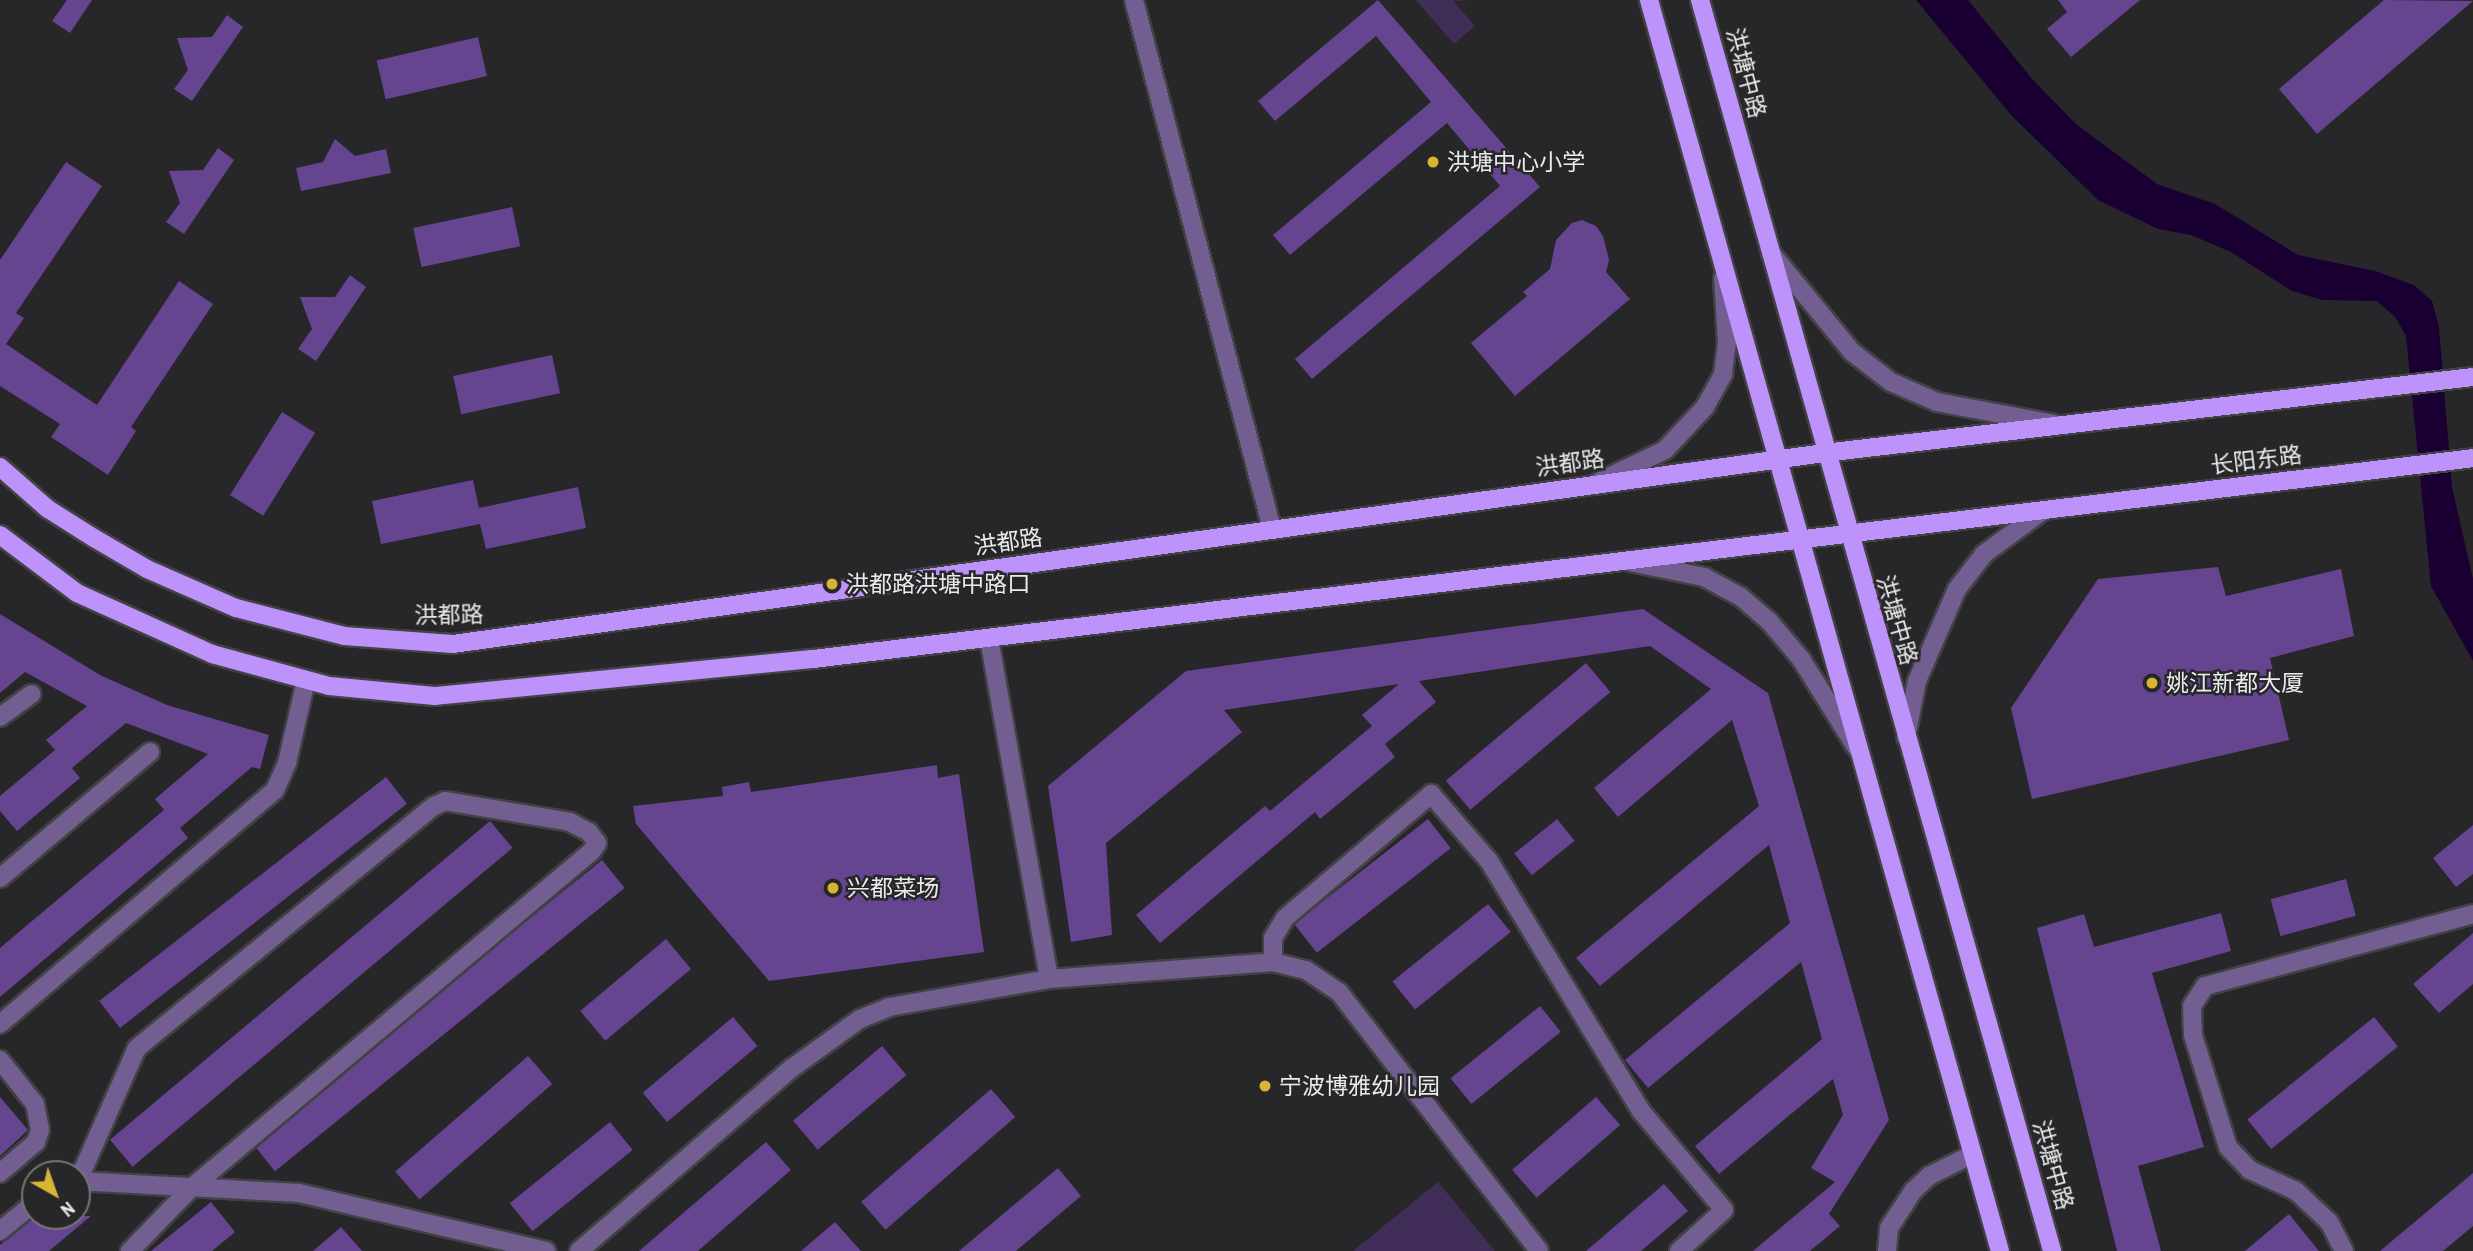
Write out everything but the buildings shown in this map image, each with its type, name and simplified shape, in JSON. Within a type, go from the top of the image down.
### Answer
[{"type":"main road","points":[[1649,0],[1797,540],[2000,1251]]},
{"type":"main road","name":"洪塘中路","points":[[1700,0],[1824,453],[2052,1251]]},
{"type":"main road","points":[[2064,426],[2473,377]]},
{"type":"main road","name":"洪都路","points":[[0,467],[48,509],[94,538],[147,569],[236,608],[344,636],[453,645],[1824,453],[2064,426]]},
{"type":"main road","name":"长阳东路","points":[[2044,510],[2473,458]]},
{"type":"main road","points":[[0,536],[78,593],[150,629],[212,654],[306,680],[435,696],[564,686],[989,638],[2044,510]]},
{"type":"street","points":[[1134,0],[1272,529]]},
{"type":"street","points":[[1768,250],[1852,352],[1891,382],[1937,402],[2064,426]]},
{"type":"street","points":[[1590,485],[1665,450],[1705,407],[1723,374],[1727,342],[1722,267]]},
{"type":"street","points":[[1906,741],[1917,681],[1957,589],[1984,554],[2044,510]]},
{"type":"street","points":[[1624,561],[1704,578],[1741,597],[1769,621],[1801,659],[1856,747]]},
{"type":"street","points":[[989,638],[1049,979]]},
{"type":"street","points":[[0,1024],[275,790],[287,763],[306,680]]},
{"type":"street","points":[[0,717],[32,694]]},
{"type":"street","points":[[0,878],[150,752]]},
{"type":"street","points":[[1273,962],[1273,938],[1285,918],[1431,794],[1489,861],[1640,1111],[1724,1210],[1679,1251]]},
{"type":"street","points":[[87,1160],[137,1048],[434,806],[445,800],[570,822],[589,832],[597,843],[592,851],[191,1188],[130,1251]]},
{"type":"street","points":[[2344,1251],[2329,1222],[2296,1191],[2250,1170],[2228,1147],[2193,1035],[2192,1006],[2205,986],[2473,914]]},
{"type":"street","points":[[579,1251],[792,1068],[860,1020],[889,1007],[1049,979],[1273,962],[1306,970],[1339,992],[1539,1251]]},
{"type":"street","points":[[0,1060],[35,1104],[40,1130],[36,1142],[0,1173]]},
{"type":"street","points":[[1887,1251],[1889,1228],[1913,1191],[1929,1176],[1973,1154]]},
{"type":"street","points":[[91,1182],[299,1194],[545,1251]]},
{"type":"street","points":[[0,1231],[21,1214]]},
{"type":"shaded area","points":[[1416,0],[1474,0],[1453,1],[1475,26],[1454,44]]},
{"type":"shaded area","points":[[1916,0],[1968,0],[2033,80],[2077,125],[2157,184],[2215,204],[2298,255],[2375,271],[2414,285],[2432,301],[2439,327],[2452,487],[2473,579],[2473,661],[2431,586],[2406,336],[2395,317],[2377,301],[2322,300],[2292,291],[2231,252],[2191,235],[2158,229],[2098,200],[2011,115]]},
{"type":"shaded area","points":[[1438,1182],[1495,1251],[1353,1251]]},
{"type":"place","name":"洪塘中心小学","points":[[1433,162]]},
{"type":"place","name":"洪都路洪塘中路口","points":[[832,584]]},
{"type":"place","name":"姚江新都大厦","points":[[2152,683]]},
{"type":"place","name":"兴都菜场","points":[[833,888]]},
{"type":"place","name":"宁波博雅幼儿园","points":[[1265,1086]]}]
